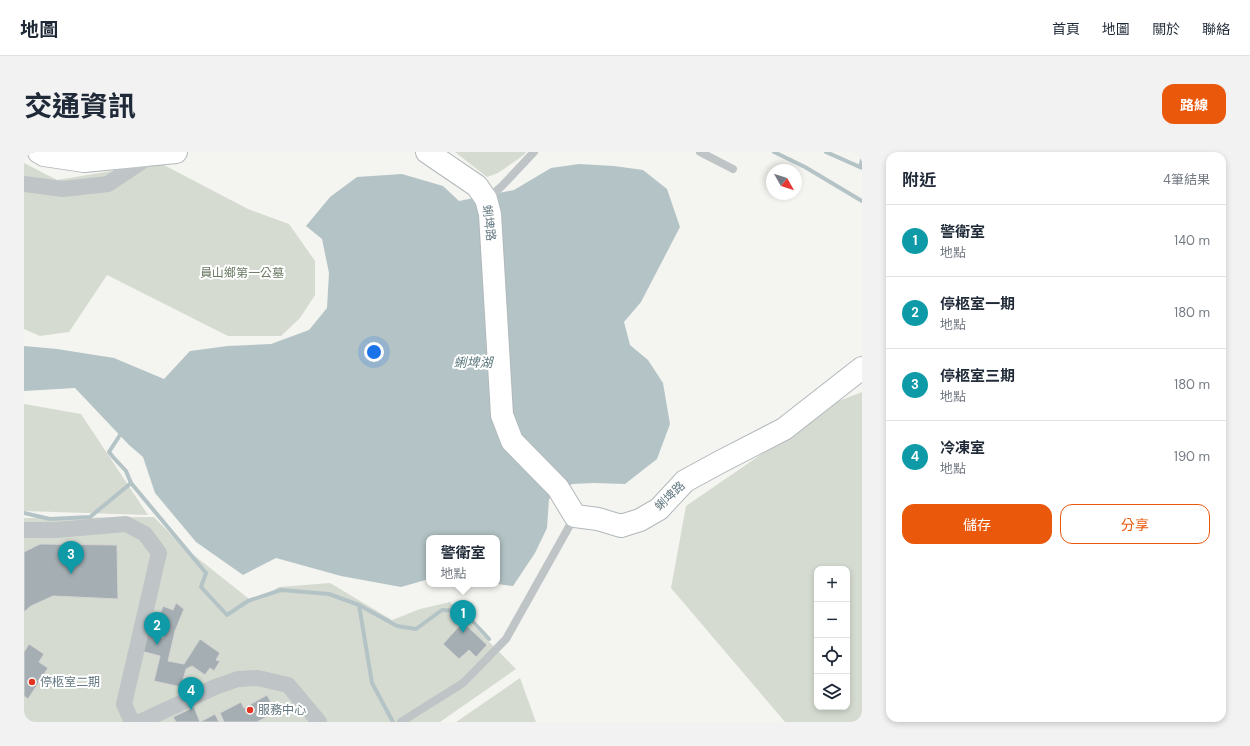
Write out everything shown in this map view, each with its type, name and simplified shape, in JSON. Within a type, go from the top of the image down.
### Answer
[{"type":"street","points":[[38,152],[44,155],[84,161],[176,152]]},
{"type":"street","name":"蜊埤路","points":[[427,152],[477,186],[486,199],[490,214],[502,415],[512,441],[558,488],[575,516],[598,519],[621,526],[640,520],[659,509],[685,481],[784,429],[862,368]]},
{"type":"street","points":[[24,184],[63,189],[108,184],[152,155]]},
{"type":"street","points":[[24,530],[56,530],[126,524],[145,534],[159,553],[124,704],[132,722]]},
{"type":"street","points":[[140,722],[215,687],[238,678],[258,678],[288,685],[319,722]]},
{"type":"lane","points":[[486,199],[502,186],[534,152]]},
{"type":"lane","points":[[700,152],[733,169]]},
{"type":"lane","points":[[402,722],[463,683],[506,639],[575,516]]},
{"type":"green space","points":[[455,152],[526,152],[498,173],[487,177]]},
{"type":"green space","name":"員山鄉第一公墓","points":[[24,163],[57,180],[160,163],[248,209],[289,224],[315,261],[315,295],[300,318],[281,336],[228,336],[107,275],[69,332],[40,336],[24,329]]},
{"type":"green space","points":[[862,392],[862,722],[785,722],[671,588],[686,506],[839,401]]},
{"type":"green space","points":[[24,404],[81,414],[148,515],[24,511]]},
{"type":"green space","points":[[154,517],[181,545],[253,602],[279,587],[330,583],[392,620],[420,609],[450,602],[516,669],[440,722],[24,722],[24,518]]},
{"type":"green space","points":[[520,678],[536,722],[456,722]]},
{"type":"water","name":"蜊埤湖","points":[[579,164],[614,166],[643,170],[667,189],[680,227],[641,302],[624,322],[630,345],[648,360],[663,383],[670,424],[657,459],[625,484],[572,484],[549,499],[547,528],[535,553],[513,586],[500,584],[500,535],[426,535],[426,580],[401,587],[341,576],[276,558],[243,575],[196,542],[155,493],[143,457],[129,445],[75,388],[24,391],[24,346],[57,349],[114,358],[164,379],[190,351],[228,346],[271,344],[309,330],[327,308],[329,273],[322,239],[306,226],[330,197],[357,177],[402,174],[443,186],[459,201],[514,190],[551,168]]},
{"type":"building","points":[[40,544],[117,545],[118,599],[53,596],[31,606],[24,612],[24,552]]},
{"type":"building","points":[[176,603],[184,609],[175,631],[168,661],[184,664],[200,639],[220,653],[216,660],[220,661],[214,671],[210,668],[205,675],[192,666],[186,669],[181,687],[154,681],[160,656],[141,651],[145,633],[163,638],[164,633],[147,626],[154,611],[160,614],[163,606],[173,610]]},
{"type":"building","points":[[463,622],[487,645],[476,657],[469,650],[459,659],[443,644]]},
{"type":"building","name":"停柩室二期","points":[[29,644],[44,654],[39,662],[48,668],[28,699],[24,696],[24,652]]},
{"type":"building","name":"服務中心","points":[[267,695],[276,712],[257,722],[224,722],[220,713],[241,702],[244,708]]},
{"type":"building","points":[[194,707],[200,722],[176,722],[173,717]]},
{"type":"building","points":[[215,714],[219,722],[200,722]]},
{"type":"waterway","points":[[774,152],[805,167],[862,201]]},
{"type":"waterway","points":[[826,152],[862,168]]},
{"type":"waterway","points":[[860,167],[862,160]]},
{"type":"waterway","points":[[122,432],[109,452],[126,471],[131,483],[206,573],[201,587],[227,615],[248,601],[281,590],[329,594],[359,605],[397,626],[416,629],[442,610],[463,611],[489,639]]},
{"type":"waterway","points":[[24,513],[50,519],[90,517],[131,483]]},
{"type":"waterway","points":[[359,605],[372,683],[393,722]]},
{"type":"place","name":"停柩室三期","points":[[71,574]]},
{"type":"place","name":"警衛室","points":[[463,633]]},
{"type":"place","name":"停柩室一期","points":[[157,645]]},
{"type":"place","name":"停柩室二期","points":[[32,682]]},
{"type":"place","name":"冷凍室","points":[[191,710]]},
{"type":"place","name":"服務中心","points":[[250,710]]}]
